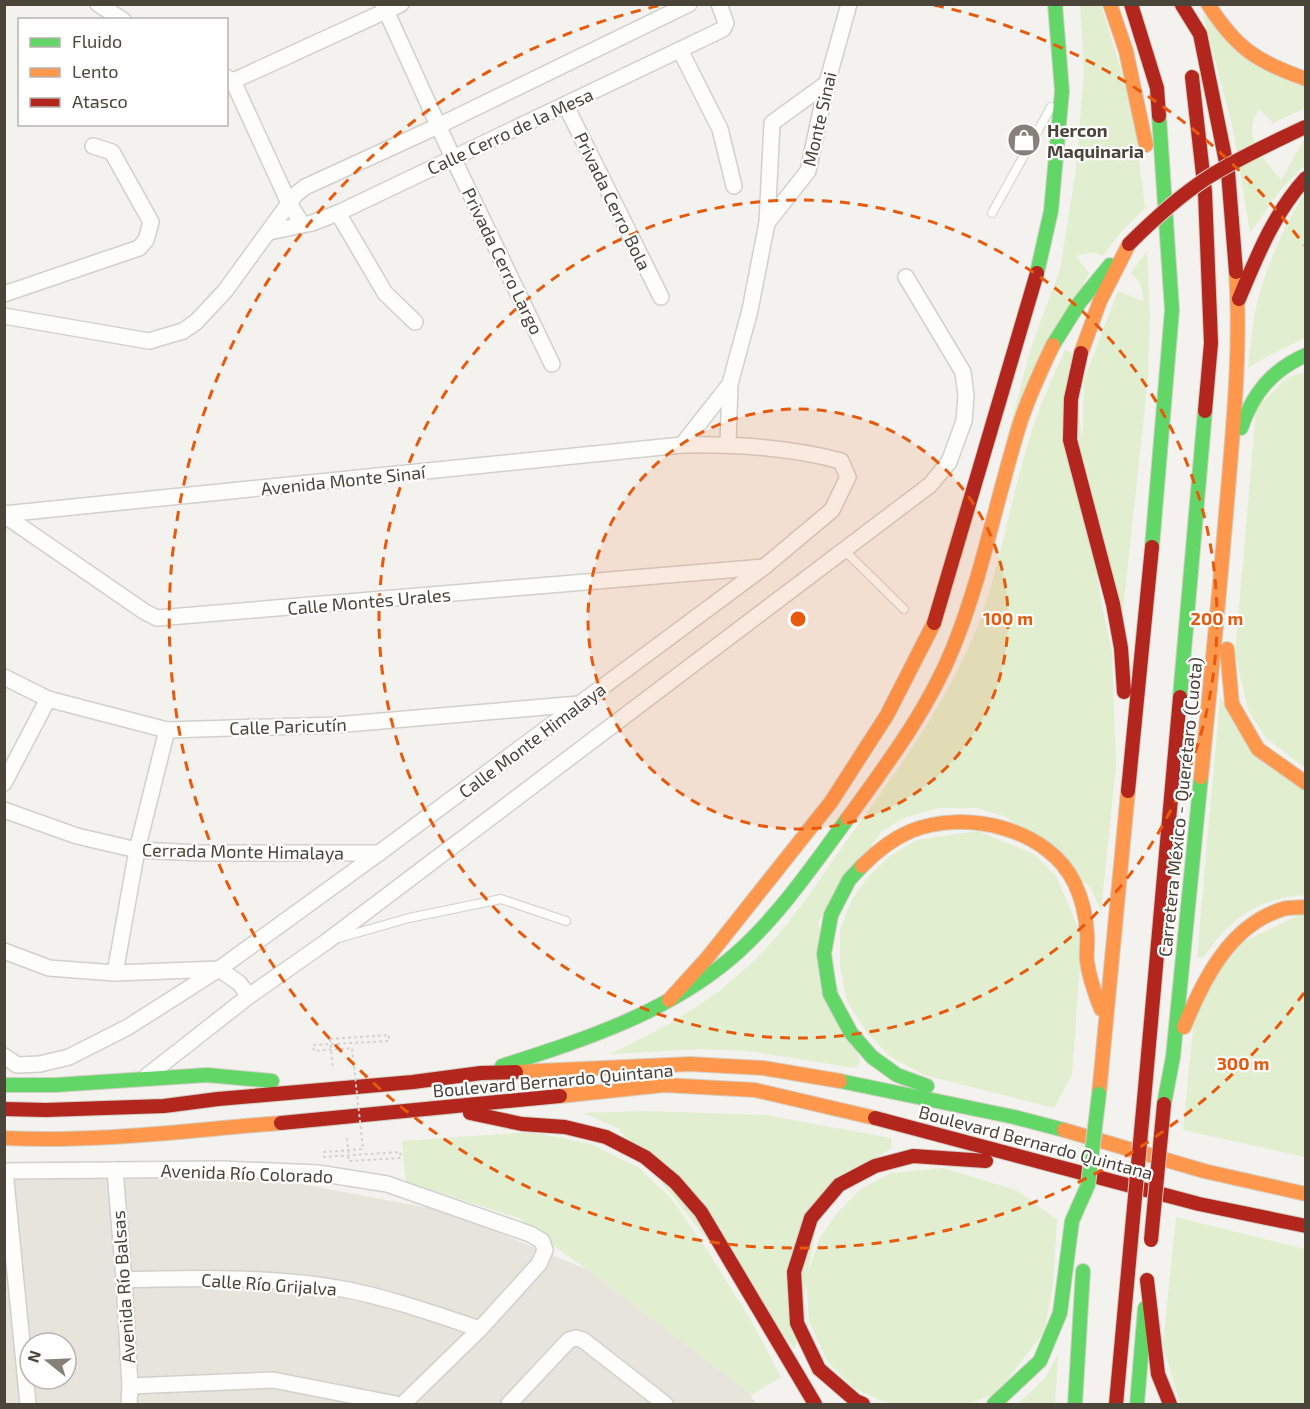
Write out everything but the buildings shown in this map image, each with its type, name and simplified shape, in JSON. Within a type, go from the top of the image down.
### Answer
[{"type":"main road","points":[[669,1000],[708,957],[831,802],[887,715],[937,617],[1042,257],[1052,212],[1062,91],[1055,4]]},
{"type":"main road","points":[[1110,4],[1131,71],[1143,127],[1154,198],[1157,295]]},
{"type":"main road","points":[[1086,1219],[1146,609],[1172,310],[1157,88],[1131,4]]},
{"type":"main road","points":[[1208,4],[1220,24],[1242,50],[1275,69],[1305,79]]},
{"type":"main road","name":"Carretera México - Querétaro (Cuota)","points":[[1182,5],[1187,40]]},
{"type":"main road","name":"Carretera México - Querétaro (Cuota)","points":[[1151,1245],[1164,1104],[1173,1057],[1218,612],[1237,384],[1238,301],[1227,172],[1200,34],[1182,5]]},
{"type":"main road","name":"Carretera México - Querétaro (Cuota)","points":[[1116,1404],[1211,343],[1204,192],[1190,63]]},
{"type":"main road","points":[[481,1073],[600,1034],[669,1000],[739,951],[781,906],[875,780],[929,698],[953,651],[974,587],[1005,470],[1033,386],[1064,325],[1105,278],[1129,244],[1175,201],[1207,178],[1259,148],[1305,127]]},
{"type":"main road","points":[[1238,301],[1263,243],[1278,216],[1305,178]]},
{"type":"main road","points":[[1105,278],[1088,330],[1073,391],[1069,428],[1074,461],[1120,638],[1125,713],[1124,762],[1117,835],[1120,867]]},
{"type":"main road","points":[[1146,609],[1144,513],[1158,317]]},
{"type":"main road","points":[[1231,459],[1244,416],[1254,395],[1278,370],[1305,355]]},
{"type":"main road","points":[[1192,733],[1204,662],[1218,612]]},
{"type":"main road","points":[[1218,612],[1227,640],[1232,704],[1258,749],[1305,783]]},
{"type":"main road","points":[[1166,855],[1177,827],[1188,757]]},
{"type":"main road","points":[[1014,1117],[897,1075],[863,1049],[839,1018],[826,985],[822,952],[828,921],[840,890],[862,863],[887,842],[914,828],[944,823],[980,822],[1019,832],[1061,863],[1076,888],[1085,917],[1090,975],[1105,1021]]},
{"type":"main road","points":[[1173,1057],[1190,1010],[1221,952],[1246,929],[1284,909],[1305,907]]},
{"type":"main road","name":"Boulevard Bernardo Quintana","points":[[4,1109],[164,1106],[413,1082],[481,1073],[690,1064],[763,1068],[1014,1117],[1109,1142],[1204,1171],[1305,1194]]},
{"type":"main road","points":[[4,1085],[91,1085],[210,1075],[335,1088]]},
{"type":"main road","name":"Boulevard Bernardo Quintana","points":[[4,1138],[42,1140],[100,1137],[335,1118],[664,1085],[755,1090],[860,1114],[1199,1204],[1305,1226]]},
{"type":"main road","points":[[441,1108],[522,1124],[565,1127],[606,1137],[645,1157],[675,1182],[701,1212],[815,1404]]},
{"type":"main road","points":[[263,1137],[335,1118]]},
{"type":"main road","points":[[863,1404],[856,1401],[819,1369],[797,1323],[794,1272],[812,1218],[839,1185],[874,1166],[913,1156],[1053,1166]]},
{"type":"main road","points":[[4,1157],[88,1157]]},
{"type":"main road","points":[[1204,1171],[1274,1172]]},
{"type":"main road","points":[[994,1404],[1040,1361],[1060,1313],[1072,1221],[1088,1185]]},
{"type":"main road","points":[[1199,1204],[1305,1240]]},
{"type":"main road","points":[[1074,1404],[1084,1254]]},
{"type":"main road","points":[[1137,1404],[1148,1275],[1158,1374],[1170,1404]]},
{"type":"street","points":[[302,224],[289,203],[230,79],[385,8],[401,4]]},
{"type":"street","name":"Calle Cerro de la Mesa","points":[[4,316],[149,341],[183,331],[196,322],[225,291],[289,203],[304,188],[438,126],[688,4]]},
{"type":"street","name":"Calle Cerro de la Mesa","points":[[269,232],[312,223],[338,213],[723,30],[726,23],[719,4]]},
{"type":"street","name":"Monte Sinai","points":[[767,223],[808,171],[827,83],[849,4]]},
{"type":"street","points":[[100,5],[120,18]]},
{"type":"street","name":"Privada Cerro Largo","points":[[385,8],[453,158],[552,364]]},
{"type":"street","points":[[680,50],[720,129],[735,186]]},
{"type":"street","name":"Monte Sinai","points":[[728,444],[730,384],[750,310],[767,223],[772,123],[827,83]]},
{"type":"street","name":"Privada Cerro Bola","points":[[566,106],[661,297]]},
{"type":"street","points":[[4,294],[139,248],[146,240],[151,222],[137,195],[112,152],[93,146]]},
{"type":"street","points":[[338,213],[385,293],[415,322]]},
{"type":"street","points":[[143,1079],[249,996],[326,942],[930,484],[949,462],[964,421],[966,396],[963,372],[906,277]]},
{"type":"street","name":"Monte Sinai","points":[[682,445],[730,384]]},
{"type":"street","name":"Calle Monte Himalaya","points":[[4,1056],[17,1065],[40,1064],[69,1057],[108,1037],[219,969],[764,567],[832,510],[848,477],[841,461],[819,455],[728,444],[682,445]]},
{"type":"street","name":"Avenida Monte Sinaí","points":[[4,515],[682,445]]},
{"type":"street","name":"Calle Montes Urales","points":[[4,515],[145,612],[158,618],[764,567]]},
{"type":"street","name":"Calle Paricutín","points":[[4,677],[48,699],[167,730],[335,725],[580,704]]},
{"type":"street","points":[[4,783],[48,699]]},
{"type":"street","points":[[115,973],[137,850],[167,730]]},
{"type":"street","name":"Cerrada Monte Himalaya","points":[[4,810],[77,836],[137,850],[201,853],[379,853]]},
{"type":"street","points":[[4,951],[49,968],[115,973],[219,969],[239,983],[249,996]]},
{"type":"street","name":"Avenida Río Colorado","points":[[5,1171],[222,1169],[318,1173],[387,1184],[530,1234],[542,1241],[545,1250],[539,1264],[480,1329]]},
{"type":"street","name":"Avenida Río Balsas","points":[[115,1170],[124,1280],[129,1404]]},
{"type":"street","points":[[5,1171],[28,1404]]},
{"type":"street","name":"Calle Río Grijalva","points":[[124,1280],[209,1278],[289,1282],[343,1289],[403,1303],[480,1329]]},
{"type":"street","points":[[403,1404],[480,1329]]},
{"type":"street","points":[[508,1404],[569,1340],[576,1338],[583,1340],[665,1404]]},
{"type":"street","points":[[130,1386],[273,1380],[396,1404]]},
{"type":"lane","points":[[992,213],[1044,118],[1062,91]]},
{"type":"lane","points":[[843,549],[904,609]]},
{"type":"lane","points":[[326,942],[409,918],[501,899],[566,921]]},
{"type":"path","points":[[335,1088],[330,1039],[389,1035],[389,1041],[313,1045],[314,1051],[352,1048],[363,1149],[324,1152],[324,1157],[400,1152],[400,1158],[349,1161]]},
{"type":"shaded area","points":[[67,1178],[275,1179],[450,1212],[588,1270],[745,1389],[757,1404],[5,1404],[4,1180]]},
{"type":"green space","points":[[1080,5],[1101,5],[1133,109],[1145,208],[1102,256],[1093,252],[1076,256],[1089,273],[1006,441],[1031,348],[1060,269],[1076,170],[1084,70]]},
{"type":"green space","points":[[1203,14],[1305,84],[1305,108],[1273,123],[1259,109],[1254,119],[1252,129],[1256,147],[1281,180],[1305,138],[1306,164],[1282,188],[1250,233],[1233,129]]},
{"type":"green space","points":[[1305,192],[1305,338],[1248,368],[1254,319],[1261,288],[1277,246]]},
{"type":"green space","points":[[1147,251],[1150,316],[1148,377],[1122,620],[1081,477],[1084,379],[1118,291],[1143,301],[1141,286],[1131,273]]},
{"type":"green space","points":[[1065,350],[1072,353],[1100,596],[1112,652],[1116,765],[1101,912],[1091,888],[1007,817],[977,808],[939,808],[904,818],[881,832],[818,922],[860,1062],[855,1068],[748,1051],[702,1049],[610,1054],[663,1027],[697,1006],[729,983],[759,956],[798,909],[916,742],[961,663],[983,612],[1032,431]]},
{"type":"green space","points":[[1305,372],[1305,768],[1266,738],[1248,710],[1235,654],[1256,409],[1286,378]]},
{"type":"green space","points":[[1220,698],[1305,793],[1305,895],[1272,901],[1246,913],[1224,932],[1203,958],[1197,957]]},
{"type":"green space","points":[[978,831],[1034,854],[1056,876],[1082,937],[1072,1075],[1054,1108],[924,1075],[891,1057],[868,1034],[847,1002],[840,966],[840,929],[852,899],[869,876],[890,856],[916,840]]},
{"type":"green space","points":[[1305,912],[1305,1157],[1183,1130],[1194,1018],[1231,948]]},
{"type":"green space","points":[[643,1111],[765,1115],[891,1138],[892,1148],[822,1191],[795,1349],[618,1128],[583,1113]]},
{"type":"green space","points":[[532,1132],[591,1144],[639,1168],[671,1198],[706,1248],[752,1322],[781,1377],[750,1396],[745,1389],[519,1218],[406,1182],[402,1141]]},
{"type":"green space","points":[[943,1168],[1016,1190],[1057,1220],[1053,1285],[1044,1332],[997,1393],[968,1404],[884,1402],[854,1388],[827,1361],[809,1321],[806,1281],[819,1239],[837,1213],[862,1188],[891,1173]]},
{"type":"green space","points":[[1176,1217],[1305,1249],[1305,1404],[1180,1404],[1163,1345]]},
{"type":"green space","points":[[1058,1354],[1055,1404],[1018,1404],[1045,1378]]},
{"type":"traffic: fast","points":[[1037,273],[1051,211],[1062,91],[1055,4]]},
{"type":"traffic: fast","points":[[1152,547],[1172,310],[1159,116]]},
{"type":"traffic: fast","points":[[1053,345],[1080,302],[1110,265]]},
{"type":"traffic: fast","points":[[1241,428],[1251,404],[1265,384],[1283,368],[1306,355]]},
{"type":"traffic: fast","points":[[1180,697],[1205,411]]},
{"type":"traffic: fast","points":[[1164,1104],[1173,1057],[1201,777]]},
{"type":"traffic: fast","points":[[502,1066],[596,1034],[626,1021],[685,991],[712,973],[738,952],[769,921],[848,818]]},
{"type":"traffic: fast","points":[[862,866],[849,880],[831,915],[824,954],[830,994],[851,1033],[872,1057],[897,1075],[927,1086]]},
{"type":"traffic: fast","points":[[4,1085],[55,1085],[207,1075],[272,1081]]},
{"type":"traffic: fast","points":[[840,1081],[1014,1117],[1064,1130]]},
{"type":"traffic: fast","points":[[1088,1185],[1099,1094]]},
{"type":"traffic: fast","points":[[994,1404],[1040,1361],[1060,1313],[1072,1221],[1088,1185]]},
{"type":"traffic: fast","points":[[1075,1404],[1083,1271]]},
{"type":"traffic: fast","points":[[1137,1404],[1145,1308]]},
{"type":"traffic: slow","points":[[1110,4],[1126,51],[1146,145]]},
{"type":"traffic: slow","points":[[1208,4],[1228,32],[1249,52],[1274,66],[1306,79]]},
{"type":"traffic: slow","points":[[1081,353],[1100,301],[1129,244]]},
{"type":"traffic: slow","points":[[1201,777],[1219,598],[1234,408],[1238,327],[1236,272]]},
{"type":"traffic: slow","points":[[848,818],[919,715],[953,648],[973,592],[1021,420],[1053,345]]},
{"type":"traffic: slow","points":[[669,1000],[708,957],[831,802],[887,715],[934,623]]},
{"type":"traffic: slow","points":[[1227,649],[1232,704],[1258,749],[1306,783]]},
{"type":"traffic: slow","points":[[1099,1094],[1128,791]]},
{"type":"traffic: slow","points":[[862,866],[897,838],[932,825],[956,822],[980,823],[1004,828],[1026,837],[1046,849],[1063,865],[1075,884],[1086,921],[1089,973],[1101,1009]]},
{"type":"traffic: slow","points":[[1184,1027],[1210,973],[1233,941],[1264,917],[1283,909],[1306,907]]},
{"type":"traffic: slow","points":[[516,1072],[690,1064],[763,1068],[840,1081]]},
{"type":"traffic: slow","points":[[560,1096],[664,1085],[755,1090],[875,1118]]},
{"type":"traffic: slow","points":[[4,1138],[73,1139],[281,1123]]},
{"type":"traffic: slow","points":[[1064,1130],[1204,1171],[1306,1194]]},
{"type":"traffic: jam","points":[[1131,4],[1157,88],[1159,116]]},
{"type":"traffic: jam","points":[[1182,5],[1200,34],[1228,172],[1236,272]]},
{"type":"traffic: jam","points":[[1192,77],[1205,192],[1211,343],[1205,411]]},
{"type":"traffic: jam","points":[[1129,244],[1166,209],[1207,178],[1243,157],[1305,127]]},
{"type":"traffic: jam","points":[[1239,299],[1275,220],[1306,178]]},
{"type":"traffic: jam","points":[[934,623],[1037,273]]},
{"type":"traffic: jam","points":[[1081,353],[1071,399],[1070,440],[1113,604],[1121,648],[1124,692]]},
{"type":"traffic: jam","points":[[1128,791],[1152,547]]},
{"type":"traffic: jam","points":[[1144,1100],[1180,697]]},
{"type":"traffic: jam","points":[[4,1109],[164,1106],[413,1082],[481,1073],[516,1072]]},
{"type":"traffic: jam","points":[[281,1123],[560,1096]]},
{"type":"traffic: jam","points":[[1132,1229],[1144,1100]]},
{"type":"traffic: jam","points":[[1151,1240],[1164,1104]]},
{"type":"traffic: jam","points":[[470,1113],[522,1124],[565,1127],[606,1137],[645,1157],[675,1182],[701,1212],[815,1404]]},
{"type":"traffic: jam","points":[[875,1118],[1199,1204],[1306,1226]]},
{"type":"traffic: jam","points":[[863,1404],[856,1401],[819,1369],[797,1323],[794,1272],[811,1218],[839,1185],[875,1166],[913,1156],[986,1161]]},
{"type":"traffic: jam","points":[[1116,1404],[1132,1229]]},
{"type":"traffic: jam","points":[[1147,1280],[1158,1374],[1170,1404]]},
{"type":"place","name":"Hercon Maquinaria","points":[[1024,140]]}]
